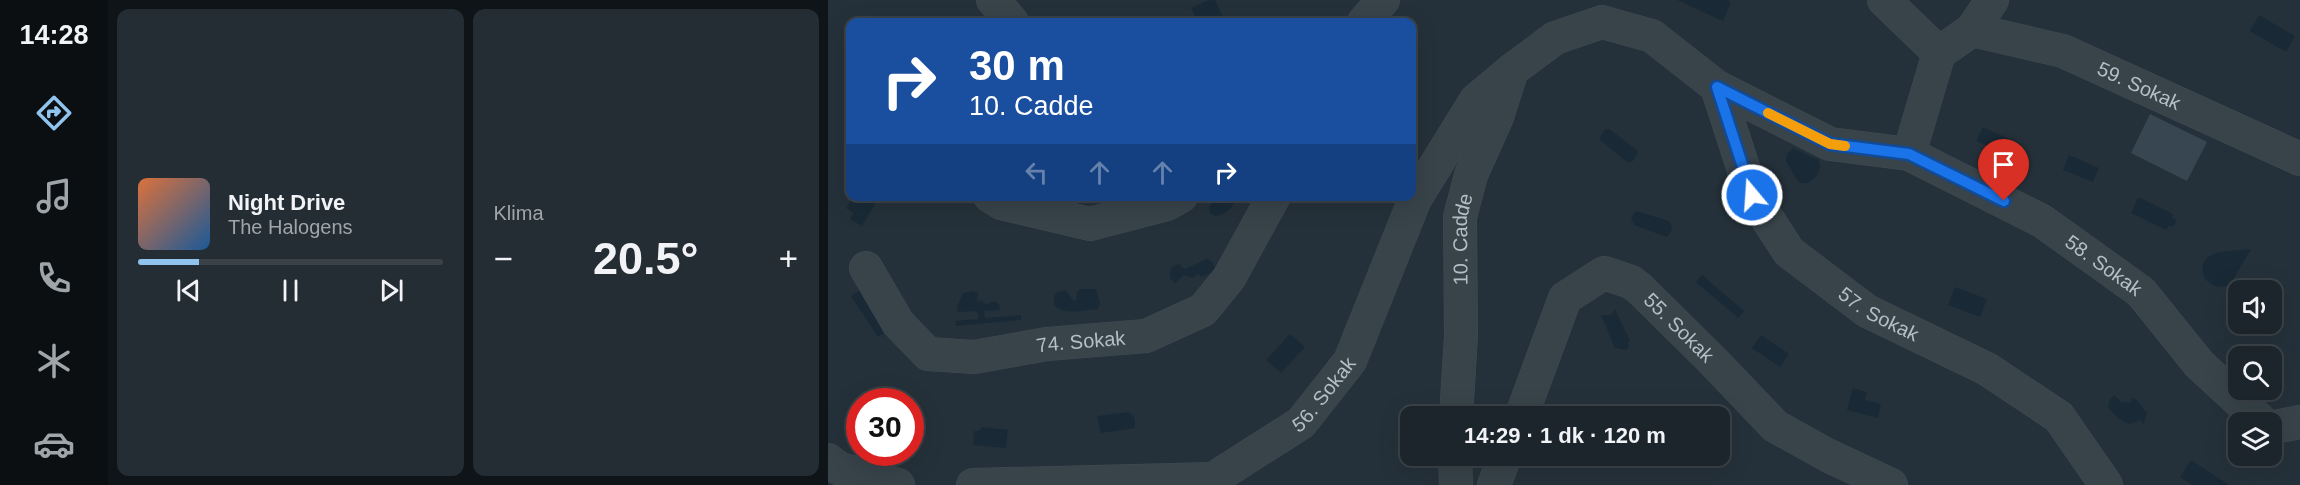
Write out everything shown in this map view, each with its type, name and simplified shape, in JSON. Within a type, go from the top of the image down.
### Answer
[{"type":"street","points":[[993,0],[1009,18]]},
{"type":"street","points":[[1367,18],[1383,0]]},
{"type":"street","points":[[1884,0],[1939,53]]},
{"type":"street","points":[[1717,87],[1830,144],[1909,154],[1939,53],[1972,30],[1992,0]]},
{"type":"street","name":"56. Sokak","points":[[1416,197],[1476,100],[1555,38],[1602,22],[1652,36],[1717,87]]},
{"type":"street","name":"59. Sokak","points":[[1972,30],[2063,51],[2300,159]]},
{"type":"street","name":"10. Cadde","points":[[1457,406],[1461,336],[1460,217],[1471,175],[1497,117],[1512,70]]},
{"type":"street","name":"57. Sokak","points":[[1717,87],[1752,195],[1789,252],[1867,311],[1987,369],[2059,417],[2106,485]]},
{"type":"street","name":"58. Sokak","points":[[1909,154],[2042,221],[2141,292],[2199,364],[2251,412]]},
{"type":"street","points":[[997,201],[1090,224],[1172,201]]},
{"type":"street","name":"74. Sokak","points":[[866,268],[897,323],[928,354],[974,357],[1047,344],[1146,336],[1203,310],[1229,278],[1271,201]]},
{"type":"street","name":"56. Sokak","points":[[973,485],[1213,479],[1301,423],[1350,361],[1414,201]]},
{"type":"street","name":"55. Sokak","points":[[1525,406],[1565,298],[1604,273],[1631,282],[1640,289],[1775,426],[1829,456],[1891,485]]},
{"type":"street","points":[[2282,426],[2300,422]]},
{"type":"street","points":[[828,460],[840,469],[898,485]]},
{"type":"street","points":[[1455,466],[1455,485]]},
{"type":"street","points":[[1494,485],[1501,466]]},
{"type":"water","points":[[1209,0],[1215,0],[1223,18],[1196,18],[1191,8]]},
{"type":"water","points":[[1677,0],[1727,0],[1731,2],[1723,21]]},
{"type":"water","points":[[2259,15],[2295,36],[2286,52],[2250,31]]},
{"type":"water","points":[[1983,127],[2011,140],[2004,154],[1976,141]]},
{"type":"water","points":[[1605,129],[1609,129],[1637,150],[1632,162],[1627,162],[1601,141],[1600,137]]},
{"type":"water","points":[[1793,148],[1818,159],[1820,168],[1818,173],[1808,183],[1798,182],[1786,161],[1787,154]]},
{"type":"water","points":[[2069,155],[2099,168],[2093,182],[2063,170]]},
{"type":"water","points":[[2138,197],[2173,214],[2172,218],[2177,220],[2173,227],[2169,225],[2166,230],[2131,213]]},
{"type":"water","points":[[851,201],[877,201],[862,226],[850,219],[854,213],[846,208]]},
{"type":"water","points":[[1214,201],[1234,201],[1229,210],[1215,216],[1210,213],[1209,207]]},
{"type":"water","points":[[1636,211],[1669,221],[1672,227],[1670,233],[1667,237],[1634,225],[1631,218]]},
{"type":"water","points":[[2251,249],[2233,280],[2228,280],[2228,286],[2223,287],[2217,287],[2207,281],[2203,271],[2206,258],[2218,252]]},
{"type":"water","points":[[1207,259],[1212,262],[1216,270],[1202,277],[1198,274],[1192,278],[1184,275],[1176,283],[1171,279],[1171,268],[1179,264],[1185,269]]},
{"type":"water","points":[[1702,275],[1744,311],[1738,318],[1696,282]]},
{"type":"water","points":[[1955,287],[1987,299],[1980,317],[1948,305]]},
{"type":"water","points":[[862,289],[889,330],[878,337],[851,296]]},
{"type":"water","points":[[1080,289],[1096,289],[1100,303],[1098,309],[1069,311],[1054,305],[1056,293],[1065,290],[1074,301]]},
{"type":"water","points":[[972,291],[978,293],[977,302],[983,300],[983,303],[988,304],[994,301],[999,304],[1000,310],[984,311],[985,318],[1021,315],[1021,320],[956,326],[955,321],[979,319],[977,311],[958,312],[957,306],[963,293]]},
{"type":"water","points":[[1615,309],[1630,341],[1626,350],[1615,348],[1601,315],[1611,315]]},
{"type":"water","points":[[1290,334],[1305,347],[1281,373],[1266,360]]},
{"type":"water","points":[[1761,335],[1789,354],[1780,367],[1752,348]]},
{"type":"water","points":[[1853,388],[1867,392],[1865,400],[1881,404],[1878,418],[1847,410]]},
{"type":"water","points":[[2114,395],[2121,402],[2131,403],[2132,398],[2137,400],[2147,413],[2144,424],[2140,420],[2130,424],[2115,415],[2108,406]]},
{"type":"water","points":[[1129,412],[1135,418],[1135,428],[1101,433],[1097,416]]},
{"type":"water","points":[[982,427],[1008,430],[1006,448],[973,445],[974,431],[979,431]]},
{"type":"water","points":[[2191,460],[2229,485],[2192,485],[2180,477]]},
{"type":"building","points":[[2150,114],[2207,142],[2187,181],[2131,153]]},
{"type":"slow traffic","points":[[1768,113],[1830,144],[1845,146]]},
{"type":"route","points":[[1752,195],[1717,87],[1830,144],[1909,154],[2004,201]]}]
